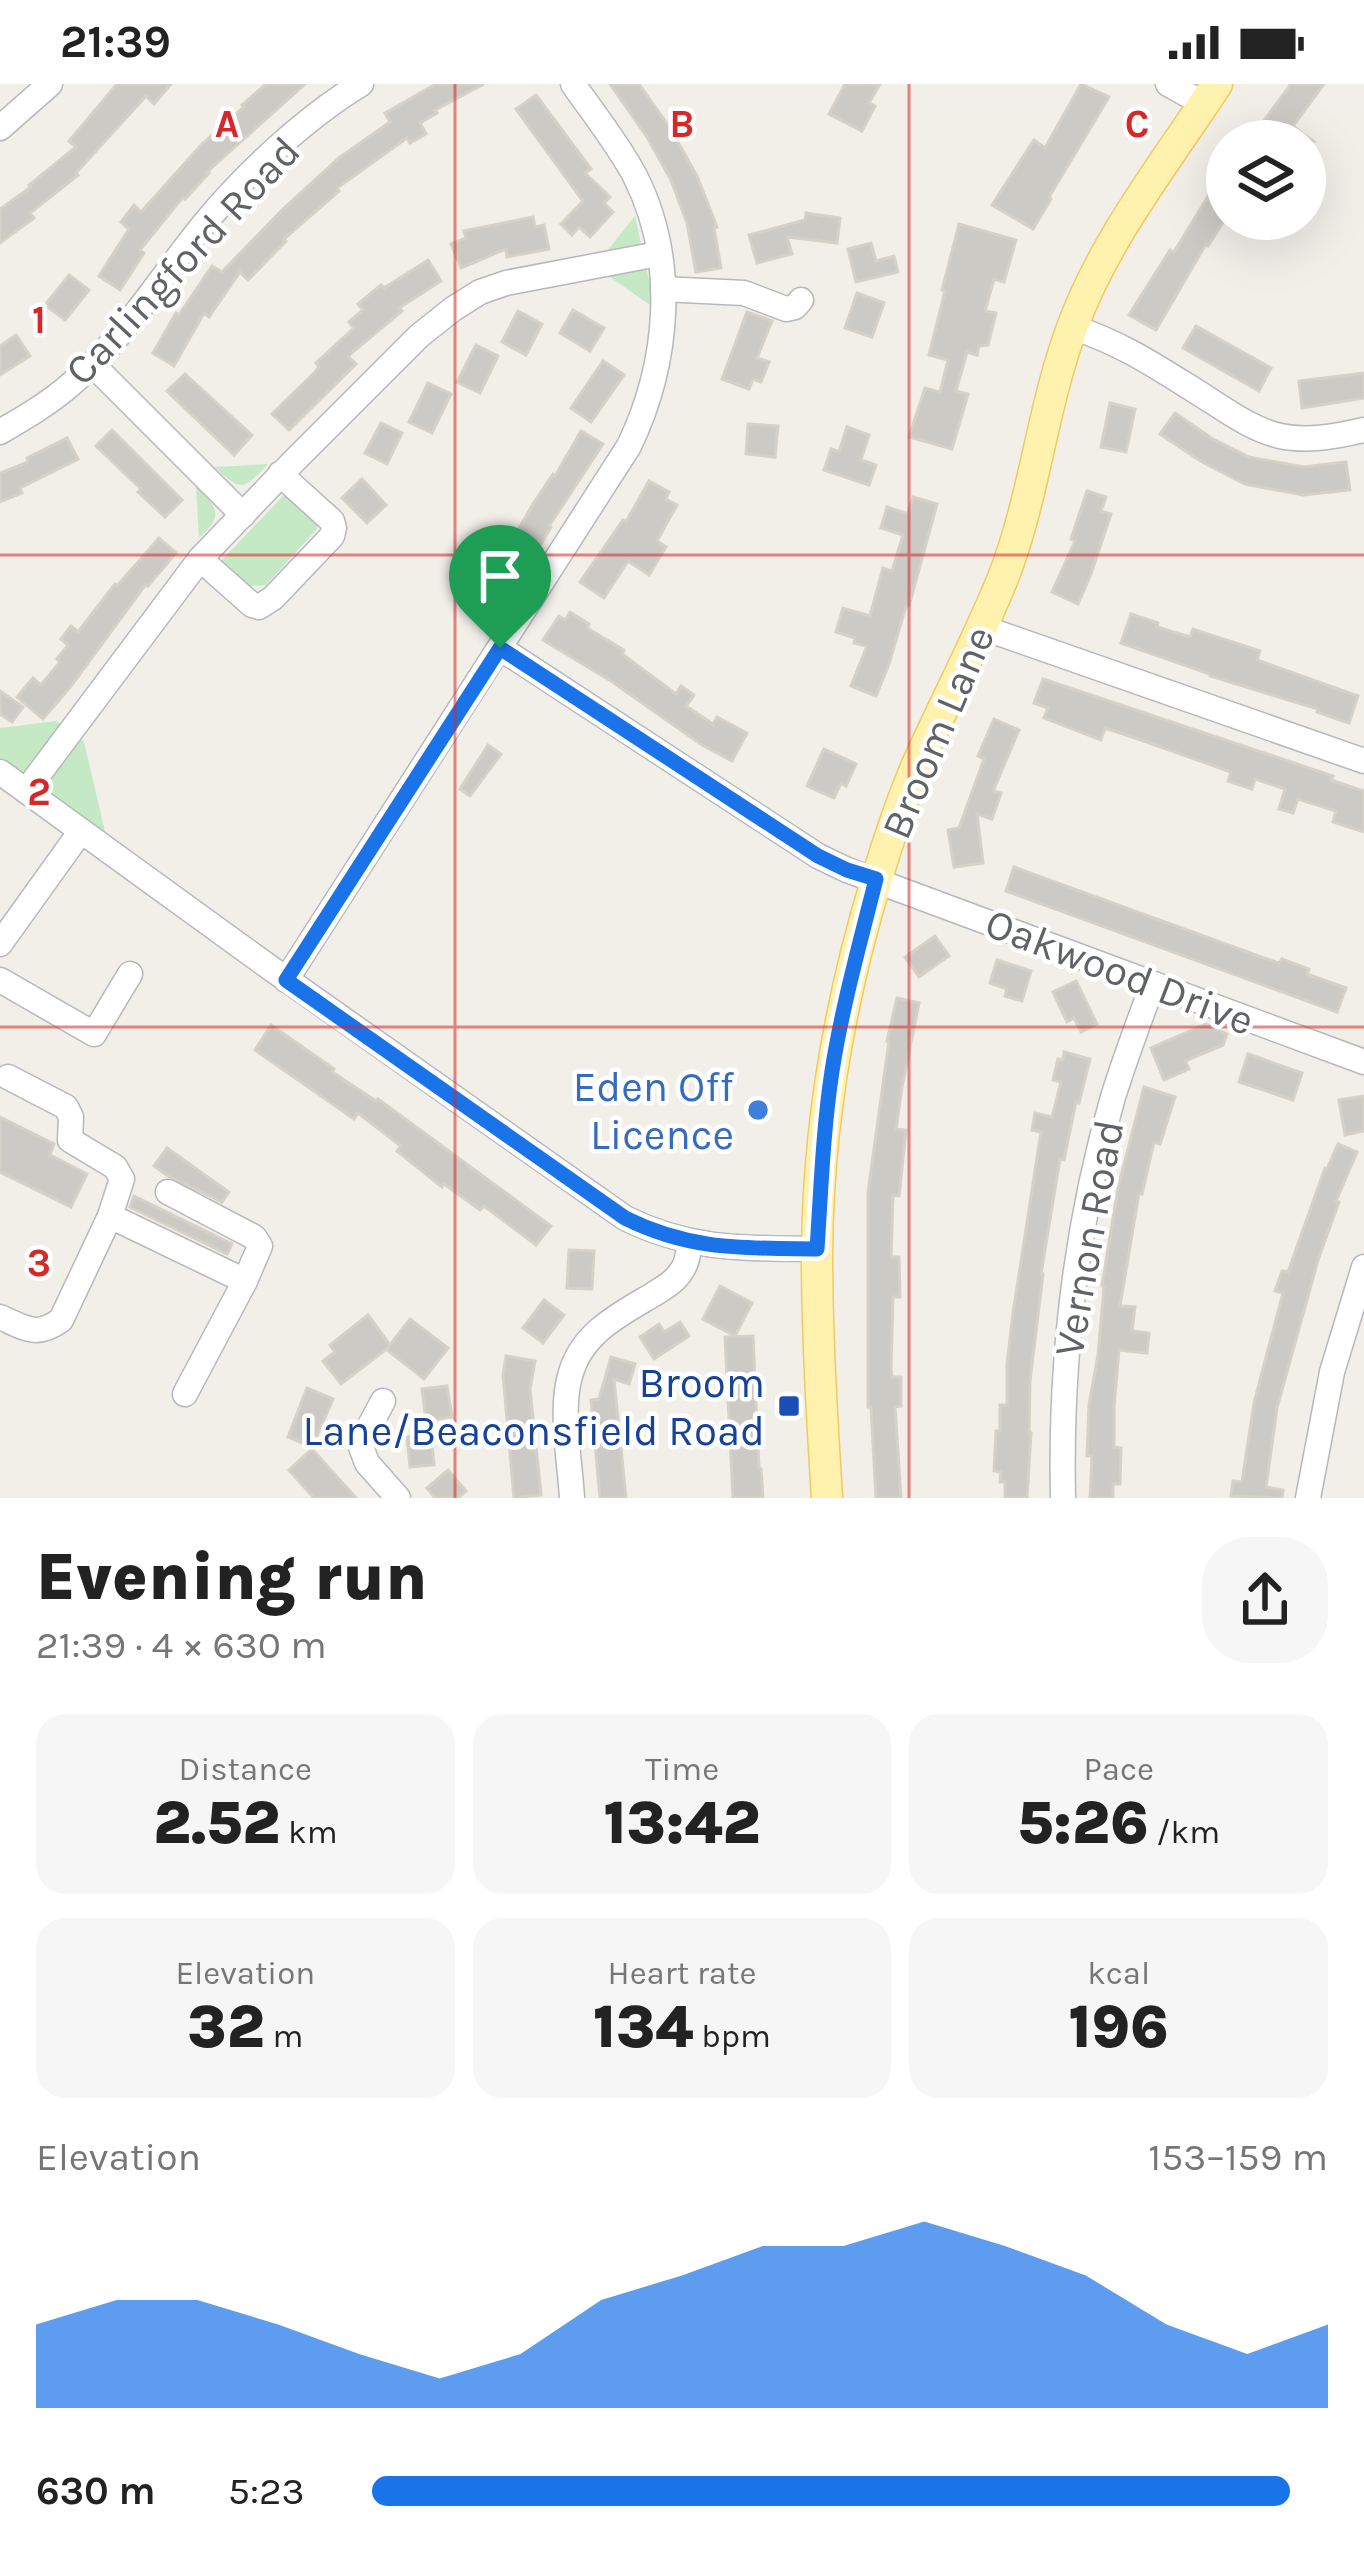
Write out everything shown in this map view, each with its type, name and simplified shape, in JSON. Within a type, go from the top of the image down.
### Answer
[{"type":"main road","name":"Broom Lane","points":[[827,1498],[817,1249],[824,1141],[832,1071],[876,879],[914,771],[1003,577],[1072,327],[1108,249],[1210,94]]},
{"type":"street","points":[[0,128],[50,84]]},
{"type":"street","name":"Carlingford Road","points":[[0,432],[46,403],[92,364],[247,177],[361,84]]},
{"type":"street","points":[[286,980],[629,446],[652,392],[662,339],[663,289],[646,202],[635,176],[573,84]]},
{"type":"street","points":[[1168,84],[1210,94]]},
{"type":"street","points":[[26,791],[200,559],[419,336],[480,292],[658,254]]},
{"type":"street","points":[[663,289],[744,293],[786,309],[801,301]]},
{"type":"street","points":[[1072,327],[1130,350],[1263,430],[1300,438],[1364,430]]},
{"type":"street","points":[[92,364],[243,515]]},
{"type":"street","points":[[200,559],[259,607],[332,536],[332,521],[280,474]]},
{"type":"street","points":[[981,627],[1364,761]]},
{"type":"street","name":"Oakwood Drive","points":[[500,648],[818,856],[847,870],[1364,1062]]},
{"type":"street","points":[[0,772],[604,1205],[645,1228],[690,1243],[817,1249]]},
{"type":"street","points":[[0,944],[81,831]]},
{"type":"street","points":[[0,980],[94,1034],[130,974]]},
{"type":"street","name":"Vernon Road","points":[[1063,1498],[1064,1376],[1078,1250],[1113,1098],[1153,984]]},
{"type":"street","points":[[0,1317],[31,1331],[48,1329],[61,1320],[110,1216],[122,1179],[115,1167],[70,1140],[71,1117],[66,1107],[8,1077]]},
{"type":"street","points":[[168,1192],[254,1237],[260,1246],[184,1394]]},
{"type":"street","points":[[110,1216],[245,1281]]},
{"type":"street","points":[[572,1498],[566,1399],[576,1358],[594,1333],[680,1274],[690,1243]]},
{"type":"street","points":[[1308,1498],[1332,1372],[1364,1267]]},
{"type":"street","points":[[382,1401],[360,1444],[367,1463],[398,1498]]},
{"type":"green space","points":[[635,216],[650,305],[610,277],[607,251]]},
{"type":"green space","points":[[268,464],[242,485],[215,467]]},
{"type":"green space","points":[[196,486],[215,512],[199,538]]},
{"type":"green space","points":[[288,494],[318,523],[317,529],[266,585],[250,586],[221,561]]},
{"type":"green space","points":[[56,721],[84,742],[106,836],[0,758],[0,728]]},
{"type":"building","points":[[117,84],[171,84],[154,104],[146,96],[78,175],[0,243],[0,209],[76,147],[69,141]]},
{"type":"building","points":[[266,84],[305,84],[183,197],[140,250],[144,253],[120,290],[99,276],[129,229],[121,222],[134,205],[141,212],[202,144]]},
{"type":"building","points":[[436,84],[484,84],[435,110],[420,123],[426,134],[410,143],[407,138],[337,188],[248,280],[240,272],[209,317],[204,313],[174,366],[153,353],[212,266],[222,272],[339,158],[390,122],[385,113]]},
{"type":"building","points":[[610,84],[639,84],[670,128],[697,176],[717,227],[721,268],[696,272],[687,223],[671,180]]},
{"type":"building","points":[[845,84],[880,84],[862,131],[829,114]]},
{"type":"building","points":[[1081,84],[1109,97],[1033,229],[992,205],[1034,140],[1045,148]]},
{"type":"building","points":[[1291,84],[1324,84],[1297,120],[1264,120]]},
{"type":"building","points":[[536,95],[591,169],[585,173],[610,197],[604,203],[613,212],[590,237],[579,227],[572,235],[561,224],[583,201],[516,109]]},
{"type":"building","points":[[1206,200],[1206,240],[1212,240],[1156,330],[1129,315],[1170,250],[1174,252]]},
{"type":"building","points":[[806,213],[840,218],[837,243],[787,237],[792,254],[757,263],[749,235],[805,220]]},
{"type":"building","points":[[533,217],[535,227],[544,225],[549,249],[507,257],[506,249],[461,268],[451,244],[466,238],[464,231]]},
{"type":"building","points":[[959,224],[1016,240],[1004,282],[994,279],[985,311],[996,313],[988,345],[979,346],[977,355],[967,352],[956,391],[968,394],[952,449],[909,437],[925,388],[940,392],[948,360],[929,355]]},
{"type":"building","points":[[871,243],[876,261],[894,256],[898,272],[856,282],[848,249]]},
{"type":"building","points":[[428,260],[441,281],[399,308],[402,311],[348,356],[356,364],[289,430],[272,414],[354,328],[349,322],[363,310],[358,304],[381,285],[384,288]]},
{"type":"building","points":[[69,275],[89,290],[65,320],[45,305]]},
{"type":"building","points":[[857,293],[884,303],[872,337],[845,328]]},
{"type":"building","points":[[573,310],[604,328],[590,351],[560,333]]},
{"type":"building","points":[[518,311],[542,324],[526,355],[502,342]]},
{"type":"building","points":[[747,312],[772,321],[757,358],[769,362],[761,382],[753,379],[749,389],[722,379]]},
{"type":"building","points":[[1196,326],[1271,368],[1259,391],[1183,348]]},
{"type":"building","points":[[16,335],[30,356],[0,375],[0,346]]},
{"type":"building","points":[[476,345],[498,356],[480,393],[457,382]]},
{"type":"building","points":[[603,361],[624,375],[591,422],[571,408]]},
{"type":"building","points":[[1364,373],[1364,398],[1302,408],[1299,381]]},
{"type":"building","points":[[185,374],[252,435],[234,455],[167,391]]},
{"type":"building","points":[[428,383],[451,394],[432,433],[409,422]]},
{"type":"building","points":[[1110,403],[1135,409],[1126,452],[1101,447]]},
{"type":"building","points":[[1175,413],[1249,457],[1304,467],[1346,462],[1350,490],[1303,495],[1245,484],[1160,434]]},
{"type":"building","points":[[381,423],[402,433],[387,464],[365,453]]},
{"type":"building","points":[[748,424],[778,426],[775,457],[746,454]]},
{"type":"building","points":[[847,427],[869,435],[861,460],[876,465],[869,485],[824,470],[831,449],[839,452]]},
{"type":"building","points":[[112,430],[182,500],[165,517],[96,446]]},
{"type":"building","points":[[581,431],[603,444],[532,559],[528,557],[491,614],[470,601],[498,565]]},
{"type":"building","points":[[67,438],[78,459],[0,502],[0,473]]},
{"type":"building","points":[[362,479],[386,505],[367,523],[342,498]]},
{"type":"building","points":[[649,481],[669,492],[666,499],[677,505],[657,541],[666,547],[649,575],[628,561],[604,598],[580,582],[626,522]]},
{"type":"building","points":[[1087,491],[1106,497],[1101,511],[1111,514],[1078,604],[1052,592],[1075,541],[1071,539]]},
{"type":"building","points":[[913,497],[937,504],[909,606],[876,696],[851,686],[867,646],[836,632],[843,608],[870,616],[883,568],[892,571],[903,535],[881,528],[887,507],[908,514]]},
{"type":"building","points":[[159,538],[176,553],[146,584],[43,719],[17,697],[33,678],[41,685],[60,662],[57,659],[68,645],[61,639],[71,626],[78,632]]},
{"type":"building","points":[[570,612],[676,694],[681,686],[694,695],[686,706],[713,724],[717,717],[747,733],[732,761],[543,640],[559,616],[565,620]]},
{"type":"building","points":[[1131,614],[1190,637],[1193,629],[1260,651],[1257,660],[1358,696],[1349,723],[1121,643]]},
{"type":"building","points":[[1043,679],[1333,776],[1331,780],[1364,791],[1364,832],[1333,822],[1336,811],[1298,799],[1293,813],[1279,809],[1285,789],[1255,779],[1252,789],[1228,781],[1231,772],[1138,739],[1105,728],[1101,740],[1044,718],[1048,708],[1034,703]]},
{"type":"building","points":[[0,691],[23,707],[12,722],[0,714]]},
{"type":"building","points":[[994,719],[1019,730],[993,791],[1001,793],[992,819],[977,814],[983,863],[954,867],[948,830],[959,828],[984,759],[978,756]]},
{"type":"building","points":[[488,745],[501,754],[470,796],[460,789]]},
{"type":"building","points":[[824,749],[856,764],[834,798],[807,786]]},
{"type":"building","points":[[1014,867],[1264,958],[1309,969],[1307,974],[1346,988],[1337,1012],[1006,891]]},
{"type":"building","points":[[935,936],[949,956],[919,977],[905,957]]},
{"type":"building","points":[[997,960],[1031,971],[1022,1001],[1005,996],[1007,989],[990,983]]},
{"type":"building","points":[[1076,981],[1097,1024],[1081,1032],[1074,1018],[1067,1022],[1053,992]]},
{"type":"building","points":[[897,998],[919,1003],[896,1129],[906,1130],[899,1196],[893,1195],[891,1257],[899,1257],[900,1297],[893,1297],[891,1369],[892,1377],[901,1377],[901,1406],[895,1407],[901,1498],[876,1498],[868,1407],[868,1192]]},
{"type":"building","points":[[1206,1024],[1227,1034],[1223,1045],[1185,1061],[1189,1069],[1164,1080],[1151,1048]]},
{"type":"building","points":[[271,1025],[551,1226],[536,1245],[484,1206],[480,1210],[444,1184],[442,1187],[397,1151],[401,1146],[358,1113],[354,1119],[255,1050]]},
{"type":"building","points":[[1064,1052],[1090,1059],[1064,1160],[1060,1159],[1041,1274],[1030,1381],[1027,1498],[1005,1498],[1001,1472],[994,1471],[996,1431],[1000,1431],[1000,1405],[1007,1405],[1013,1313],[1041,1132],[1032,1130],[1035,1113],[1052,1117],[1061,1082],[1053,1080]]},
{"type":"building","points":[[1248,1054],[1302,1073],[1293,1100],[1239,1082]]},
{"type":"building","points":[[1144,1087],[1175,1097],[1160,1144],[1154,1142],[1139,1193],[1120,1306],[1135,1307],[1132,1331],[1149,1333],[1147,1353],[1119,1350],[1114,1447],[1121,1448],[1120,1484],[1113,1484],[1113,1498],[1090,1498],[1089,1405],[1102,1286],[1118,1188]]},
{"type":"building","points":[[1364,1096],[1364,1131],[1345,1135],[1339,1100]]},
{"type":"building","points":[[0,1117],[54,1144],[50,1155],[87,1174],[71,1207],[0,1172]]},
{"type":"building","points":[[1338,1144],[1357,1152],[1336,1201],[1277,1408],[1266,1487],[1283,1490],[1282,1498],[1231,1496],[1233,1481],[1242,1482],[1254,1403],[1283,1293],[1275,1291],[1282,1271],[1288,1272]]},
{"type":"building","points":[[167,1148],[229,1192],[222,1202],[154,1166]]},
{"type":"building","points":[[134,1196],[232,1244],[227,1254],[130,1207]]},
{"type":"building","points":[[569,1250],[594,1251],[592,1289],[567,1288]]},
{"type":"building","points":[[720,1286],[752,1303],[735,1336],[703,1319]]},
{"type":"building","points":[[544,1300],[564,1315],[543,1343],[523,1328]]},
{"type":"building","points":[[368,1315],[390,1345],[410,1319],[448,1348],[424,1379],[389,1347],[341,1384],[323,1361],[335,1352],[330,1345]]},
{"type":"building","points":[[680,1322],[689,1336],[654,1359],[640,1337],[659,1324],[664,1332]]},
{"type":"building","points":[[753,1336],[763,1498],[733,1498],[725,1337]]},
{"type":"building","points":[[506,1356],[535,1361],[530,1389],[541,1495],[514,1498],[503,1375]]},
{"type":"building","points":[[611,1357],[635,1364],[629,1384],[614,1379],[626,1498],[600,1498],[591,1400],[599,1399]]},
{"type":"building","points":[[447,1386],[452,1417],[426,1421],[422,1389]]},
{"type":"building","points":[[307,1388],[333,1399],[312,1447],[288,1437]]},
{"type":"building","points":[[431,1435],[434,1465],[410,1467],[407,1437]]},
{"type":"building","points":[[312,1449],[356,1498],[314,1498],[289,1470]]},
{"type":"building","points":[[448,1470],[466,1491],[458,1498],[435,1498],[427,1488]]},
{"type":"place","name":"Eden Off Licence","points":[[758,1110]]},
{"type":"place","name":"Broom Lane/Beaconsfield Road","points":[[789,1406]]},
{"type":"route","points":[[500,648],[818,856],[876,879],[832,1071],[817,1249],[690,1243],[625,1218],[286,980],[500,648]]}]
